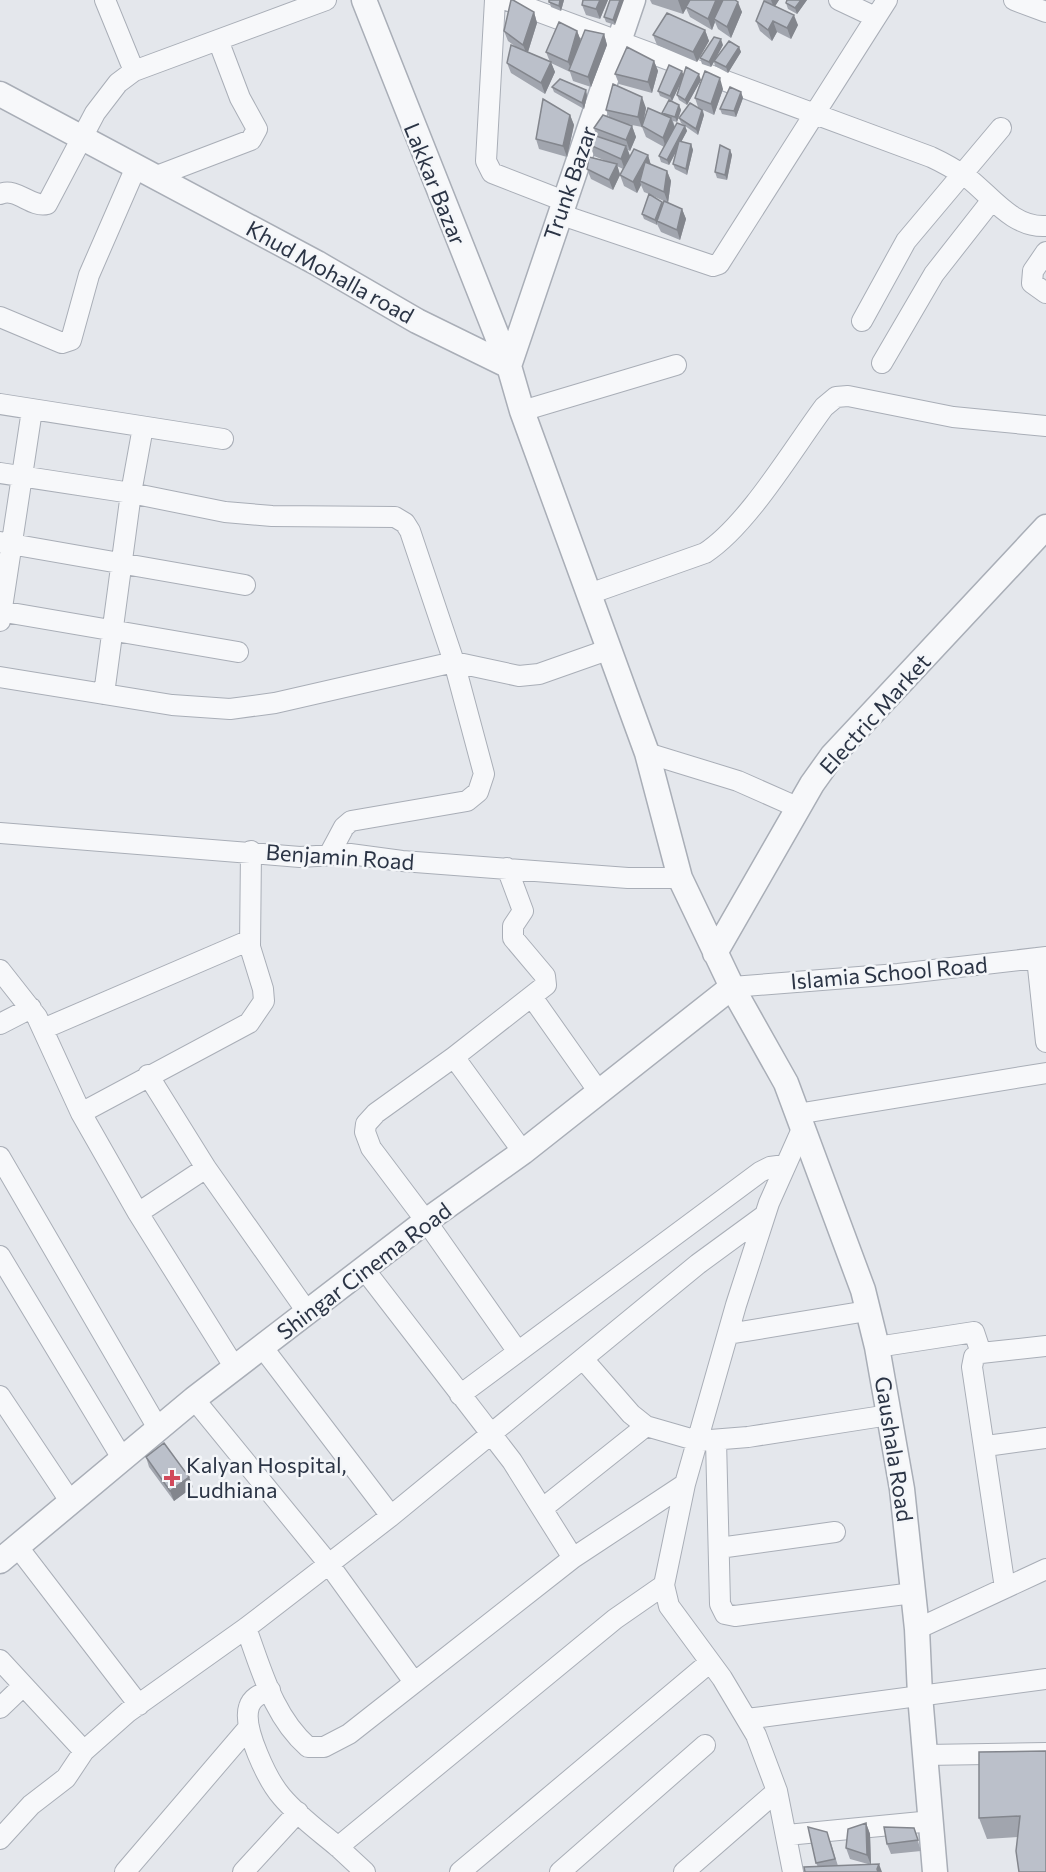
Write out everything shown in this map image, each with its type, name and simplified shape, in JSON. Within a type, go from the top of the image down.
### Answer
[{"type":"street","points":[[105,0],[134,71]]},
{"type":"street","points":[[0,194],[13,193],[37,204],[47,204],[110,92],[134,71],[326,0]]},
{"type":"street","name":"Lakkar Bazar","points":[[364,0],[509,366]]},
{"type":"street","points":[[495,0],[486,161],[492,173],[561,208],[713,266],[719,264],[887,0]]},
{"type":"street","points":[[507,0],[814,112],[931,158],[962,174],[1021,222],[1044,229]]},
{"type":"street","name":"Trunk Bazar","points":[[509,366],[633,0]]},
{"type":"street","points":[[839,0],[875,17]]},
{"type":"street","points":[[1014,0],[1046,12]]},
{"type":"street","points":[[0,317],[62,343],[71,340],[93,267],[145,172],[251,140],[257,134],[257,129],[240,98],[218,40]]},
{"type":"street","name":"Khud Mohalla road","points":[[0,94],[317,263],[417,321],[509,366]]},
{"type":"street","points":[[862,321],[906,240],[1001,128]]},
{"type":"street","points":[[882,363],[934,274],[992,200]]},
{"type":"street","points":[[1046,252],[1033,271],[1032,277],[1032,283],[1046,293]]},
{"type":"street","points":[[509,366],[522,411],[676,365]]},
{"type":"street","points":[[589,594],[705,554],[715,547],[738,524],[824,407],[836,397],[848,396],[953,417],[1046,426]]},
{"type":"street","points":[[0,404],[223,439]]},
{"type":"street","points":[[32,410],[22,477],[6,543],[1,615],[114,629],[238,652]]},
{"type":"street","name":"Gaushala Road","points":[[522,411],[647,753],[680,878],[732,987],[767,1045],[786,1083],[863,1290],[877,1347],[902,1488],[917,1629],[920,1695],[935,1872]]},
{"type":"street","points":[[104,694],[131,493],[143,427]]},
{"type":"street","points":[[0,473],[131,493],[251,515],[400,520],[410,531],[454,662],[484,774],[478,792],[467,801],[351,821],[344,827],[328,855]]},
{"type":"street","name":"Electric Market","points":[[715,953],[799,808],[832,756],[1044,533]]},
{"type":"street","points":[[6,543],[122,561],[245,585]]},
{"type":"street","points":[[0,676],[207,709],[230,709],[275,703],[454,662],[528,675],[548,672],[610,648]]},
{"type":"street","points":[[647,753],[738,781],[799,808]]},
{"type":"street","name":"Benjamin Road","points":[[0,833],[251,851],[300,857],[350,854],[628,878],[680,878]]},
{"type":"street","points":[[81,1113],[148,1075],[249,1023],[257,1014],[264,1000],[250,940],[251,851]]},
{"type":"street","points":[[507,868],[523,910],[513,926],[513,938],[545,976],[546,985],[454,1057],[376,1113],[366,1124],[365,1132],[371,1148],[426,1221],[518,1352]]},
{"type":"street","points":[[43,1029],[250,940]]},
{"type":"street","points":[[1041,957],[1046,1042]]},
{"type":"street","name":"Islamia School Road","points":[[732,987],[898,974],[1041,957]]},
{"type":"street","points":[[0,970],[31,1008],[43,1029],[81,1113],[138,1213],[235,1368]]},
{"type":"street","name":"Shingar Cinema Road","points":[[9,1553],[194,1399],[426,1221],[523,1152],[732,987]]},
{"type":"street","points":[[532,997],[599,1092]]},
{"type":"street","points":[[0,1024],[31,1008]]},
{"type":"street","points":[[454,1057],[523,1152]]},
{"type":"street","points":[[793,1872],[787,1835],[770,1769],[747,1719],[722,1678],[669,1606],[664,1585],[685,1484],[707,1441],[728,1334],[765,1215],[785,1165],[799,1121],[1046,1073]]},
{"type":"street","points":[[148,1075],[206,1168],[308,1313]]},
{"type":"street","points":[[0,1156],[159,1430]]},
{"type":"street","points":[[460,1395],[760,1172],[770,1167],[785,1165]]},
{"type":"street","points":[[138,1213],[206,1168]]},
{"type":"street","points":[[0,1839],[32,1805],[66,1778],[84,1751],[139,1705],[246,1628],[391,1516],[698,1264],[765,1215]]},
{"type":"street","points":[[0,1256],[122,1458]]},
{"type":"street","points":[[364,1269],[492,1435],[543,1508],[573,1558]]},
{"type":"street","points":[[728,1334],[867,1311]]},
{"type":"street","points":[[877,1347],[974,1332],[981,1353]]},
{"type":"street","points":[[1005,1587],[986,1446],[972,1367],[974,1357],[981,1353],[1046,1346]]},
{"type":"street","points":[[263,1348],[391,1516]]},
{"type":"street","points":[[584,1359],[631,1414],[646,1426],[707,1441],[889,1415]]},
{"type":"street","points":[[0,1396],[70,1501]]},
{"type":"street","points":[[194,1399],[328,1563],[414,1682]]},
{"type":"street","points":[[543,1508],[646,1426]]},
{"type":"street","points":[[986,1446],[1046,1438]]},
{"type":"street","points":[[707,1441],[719,1548],[722,1610],[729,1615],[913,1593]]},
{"type":"street","points":[[246,1628],[285,1723],[308,1747],[317,1749],[349,1734],[573,1558],[685,1484]]},
{"type":"street","points":[[719,1548],[835,1532]]},
{"type":"street","points":[[9,1553],[139,1705]]},
{"type":"street","points":[[917,1629],[1046,1569]]},
{"type":"street","points":[[338,1847],[580,1648],[643,1598],[664,1585]]},
{"type":"street","points":[[0,1660],[84,1751]]},
{"type":"street","points":[[460,1872],[709,1663]]},
{"type":"street","points":[[747,1719],[1046,1679]]},
{"type":"street","points":[[0,1707],[24,1686]]},
{"type":"street","points":[[270,1690],[259,1694],[250,1704],[249,1727],[273,1785],[298,1812],[338,1847],[356,1869]]},
{"type":"street","points":[[125,1872],[249,1727]]},
{"type":"street","points":[[560,1872],[705,1744]]},
{"type":"street","points":[[926,1755],[1046,1752]]},
{"type":"street","points":[[684,1872],[777,1791]]},
{"type":"street","points":[[243,1872],[298,1812]]},
{"type":"street","points":[[787,1835],[932,1821]]},
{"type":"building","points":[[511,0],[534,12],[523,45],[504,31]]},
{"type":"building","points":[[549,0],[560,0],[559,6],[549,2]]},
{"type":"building","points":[[583,0],[600,0],[596,9],[582,5]]},
{"type":"building","points":[[610,0],[620,0],[613,20],[604,17]]},
{"type":"building","points":[[690,0],[716,0],[708,19],[686,7]]},
{"type":"building","points":[[723,0],[738,2],[727,27],[714,19]]},
{"type":"building","points":[[787,0],[801,0],[795,8],[786,3]]},
{"type":"building","points":[[764,1],[794,15],[787,28],[773,21],[768,30],[756,21]]},
{"type":"building","points":[[667,13],[705,30],[693,52],[653,35]]},
{"type":"building","points":[[559,22],[577,31],[568,62],[546,52]]},
{"type":"building","points":[[585,30],[604,34],[588,77],[569,70]]},
{"type":"building","points":[[714,37],[721,39],[709,62],[700,58]]},
{"type":"building","points":[[729,41],[739,47],[726,67],[714,61]]},
{"type":"building","points":[[511,45],[551,62],[541,83],[507,63]]},
{"type":"building","points":[[627,47],[654,61],[648,82],[615,74]]},
{"type":"building","points":[[669,65],[682,71],[670,96],[658,91]]},
{"type":"building","points":[[686,67],[699,74],[685,100],[677,95]]},
{"type":"building","points":[[705,71],[720,78],[711,104],[695,98]]},
{"type":"building","points":[[560,79],[586,90],[582,103],[552,87]]},
{"type":"building","points":[[613,84],[642,97],[638,117],[606,110]]},
{"type":"building","points":[[730,87],[741,92],[734,111],[720,109]]},
{"type":"building","points":[[543,99],[570,115],[563,146],[536,139]]},
{"type":"building","points":[[669,100],[679,105],[675,117],[662,113]]},
{"type":"building","points":[[690,103],[702,110],[696,129],[679,118]]},
{"type":"building","points":[[648,108],[671,118],[663,138],[642,126]]},
{"type":"building","points":[[603,115],[632,126],[626,140],[594,128]]},
{"type":"building","points":[[677,123],[685,126],[667,160],[659,156]]},
{"type":"building","points":[[596,136],[626,146],[621,159],[590,145]]},
{"type":"building","points":[[679,141],[691,144],[686,169],[673,164]]},
{"type":"building","points":[[720,145],[730,150],[725,175],[715,172]]},
{"type":"building","points":[[634,149],[648,155],[633,182],[620,175]]},
{"type":"building","points":[[589,157],[617,164],[609,180],[587,169]]},
{"type":"building","points":[[645,162],[667,171],[664,192],[640,181]]},
{"type":"building","points":[[649,194],[662,202],[655,220],[642,214]]},
{"type":"building","points":[[664,201],[682,209],[677,230],[657,221]]},
{"type":"building","points":[[164,1443],[189,1477],[170,1491],[146,1457]]},
{"type":"building","points":[[1046,1751],[1046,1872],[1019,1872],[1016,1851],[1020,1816],[979,1818],[979,1752]]},
{"type":"building","points":[[866,1823],[867,1855],[846,1848],[848,1829]]},
{"type":"building","points":[[808,1827],[827,1832],[835,1859],[816,1863]]},
{"type":"building","points":[[884,1827],[914,1828],[918,1840],[887,1844]]},
{"type":"building","points":[[879,1864],[878,1872],[805,1872],[804,1867]]},
{"type":"place","name":"Kalyan Hospital, Ludhiana","points":[[172,1478]]}]
